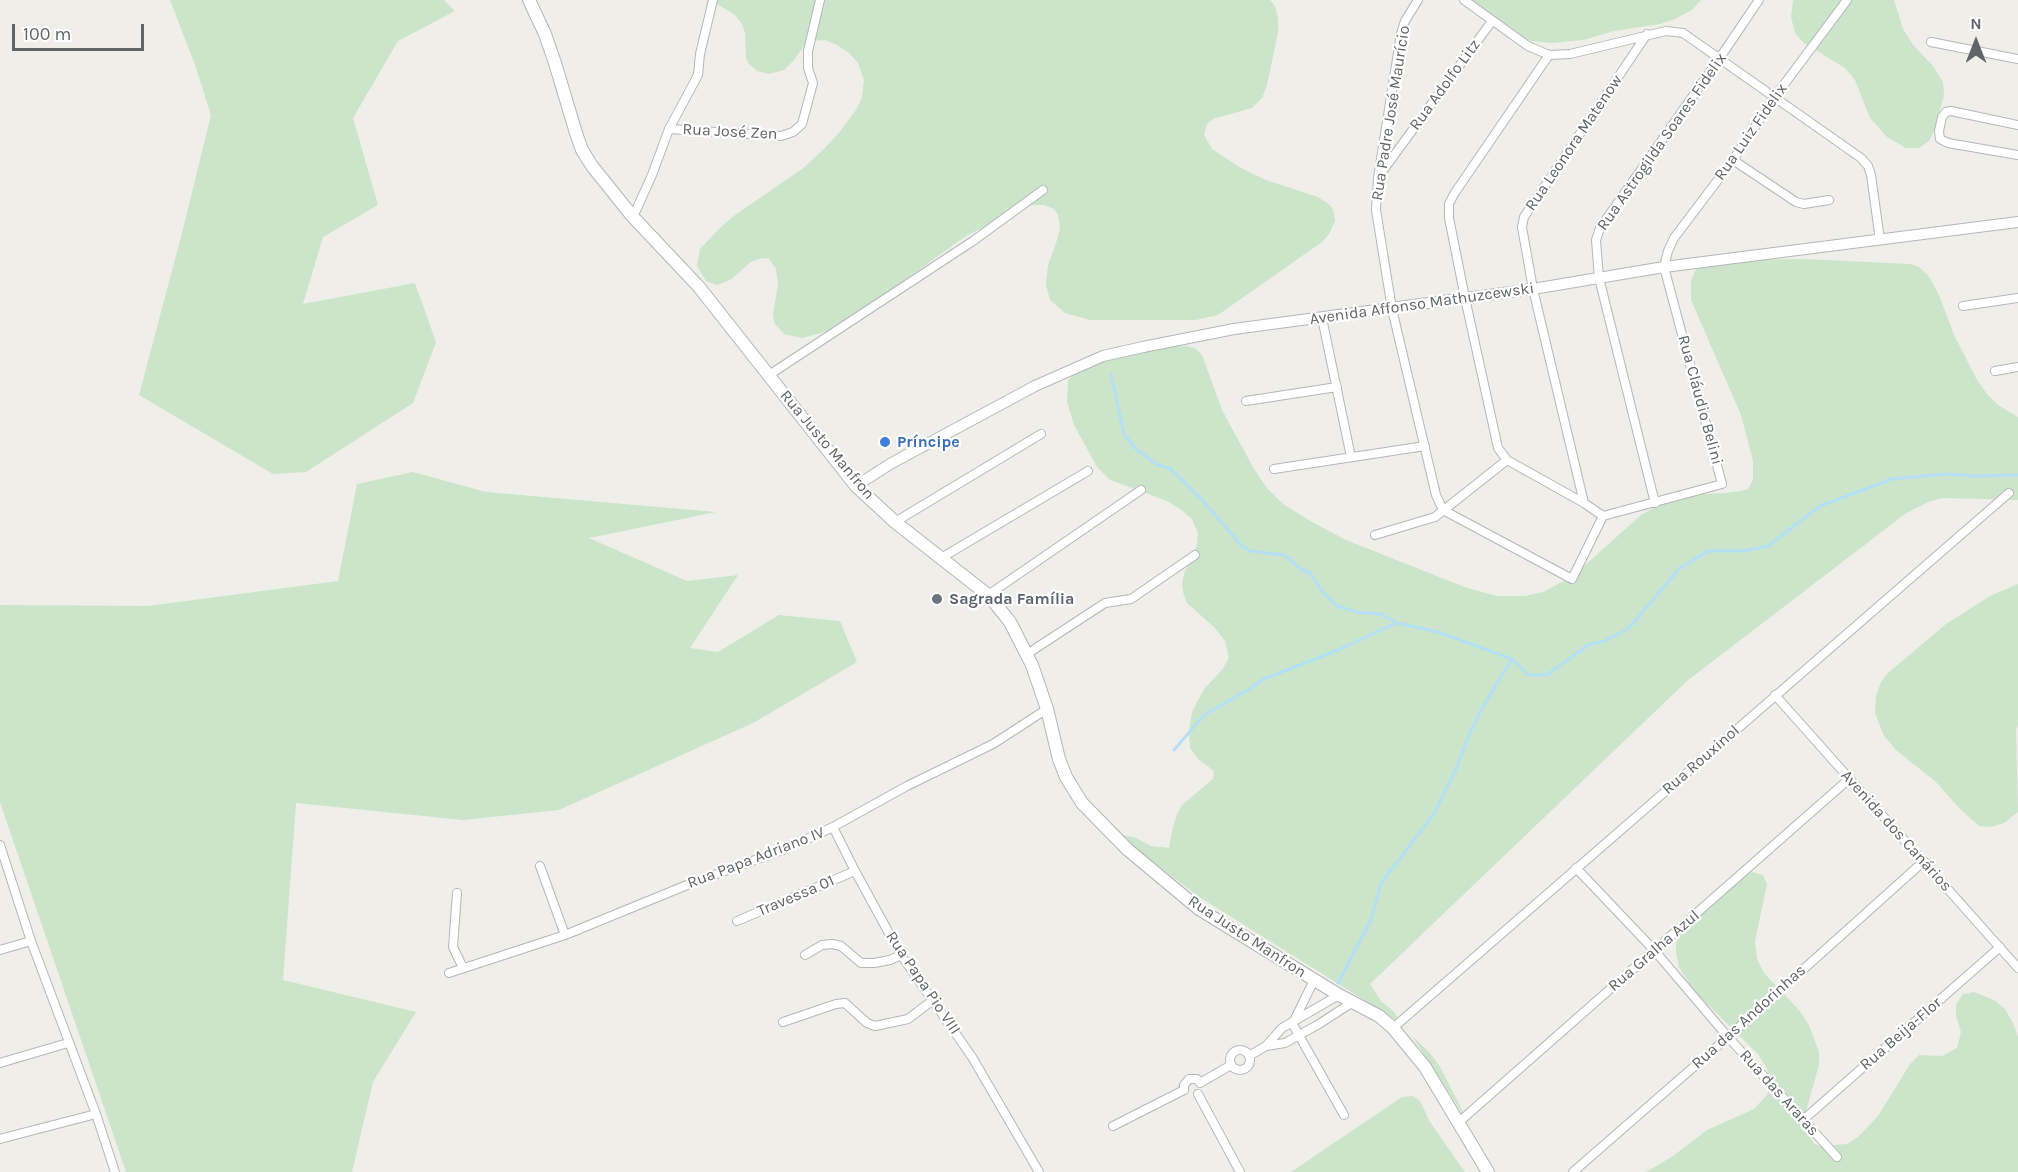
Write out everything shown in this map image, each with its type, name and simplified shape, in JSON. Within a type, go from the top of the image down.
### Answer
[{"type":"main road","name":"Rua Justo Manfron","points":[[529,0],[545,34],[582,150],[592,166],[633,217],[699,287],[856,486],[895,522],[988,595],[1010,622],[1027,654],[1047,710],[1059,759],[1066,777],[1083,803],[1127,849],[1198,909],[1339,995],[1379,1016],[1393,1028],[1425,1067],[1488,1172]]},
{"type":"street","points":[[633,217],[669,129],[700,68],[700,54],[713,0]]},
{"type":"street","name":"Rua José Zen","points":[[669,129],[781,136],[793,132],[802,124],[813,83],[808,68],[808,51],[820,0]]},
{"type":"street","name":"Rua Padre José Maurício","points":[[1418,0],[1405,21],[1401,34],[1378,178],[1376,210],[1392,309],[1437,495],[1443,510]]},
{"type":"street","points":[[1464,0],[1528,46],[1549,55],[1570,54],[1647,34],[1666,31],[1683,33],[1861,158],[1868,166],[1880,240]]},
{"type":"street","name":"Rua Astrogilda Soares Fidelix","points":[[1655,503],[1599,278],[1596,240],[1600,228],[1759,0]]},
{"type":"street","name":"Rua Luiz Fidelix","points":[[1664,267],[1674,238],[1733,160],[1774,98],[1847,0]]},
{"type":"street","name":"Rua Adolfo Litz","points":[[1378,178],[1492,21]]},
{"type":"street","name":"Rua Leonora Matenow","points":[[1584,503],[1533,289],[1522,227],[1524,217],[1647,34]]},
{"type":"street","points":[[1931,42],[2018,59]]},
{"type":"street","points":[[1443,510],[1572,579],[1603,516],[1507,460],[1498,448],[1449,218],[1449,204],[1454,194],[1549,55]]},
{"type":"street","points":[[2018,125],[1951,111],[1946,112],[1942,117],[1939,132],[1940,139],[1947,143],[2018,155]]},
{"type":"street","points":[[1733,160],[1796,202],[1804,204],[1829,200]]},
{"type":"street","points":[[769,375],[973,241],[1043,190]]},
{"type":"street","name":"Avenida Affonso Mathuzcewski","points":[[856,486],[890,464],[1035,386],[1103,356],[1143,346],[1234,329],[1533,289],[1664,267],[2018,222]]},
{"type":"street","name":"Rua Cláudio Belini","points":[[1603,516],[1722,484],[1664,267]]},
{"type":"street","points":[[1963,306],[2018,298]]},
{"type":"street","points":[[1322,318],[1351,457]]},
{"type":"street","points":[[1995,371],[2018,367]]},
{"type":"street","points":[[1246,401],[1337,387]]},
{"type":"street","points":[[895,522],[1041,434]]},
{"type":"street","points":[[1274,469],[1425,446]]},
{"type":"street","points":[[1375,535],[1428,520],[1507,460]]},
{"type":"street","points":[[940,558],[1089,471]]},
{"type":"street","points":[[988,595],[1141,490]]},
{"type":"street","name":"Rua Rouxinol","points":[[1393,1028],[2009,493]]},
{"type":"street","points":[[1027,654],[1105,603],[1131,599],[1196,555]]},
{"type":"street","name":"Avenida dos Canários","points":[[1775,695],[2018,968]]},
{"type":"street","name":"Rua Papa Adriano IV","points":[[449,973],[566,935],[692,883],[785,849],[833,827],[907,786],[993,744],[1047,710]]},
{"type":"street","name":"Rua Gralha Azul","points":[[1459,1122],[1849,779]]},
{"type":"street","name":"Rua Papa Pio VIII","points":[[833,827],[901,955],[989,1084],[1039,1172]]},
{"type":"street","points":[[0,845],[31,941],[96,1113],[115,1172]]},
{"type":"street","name":"Rua das Andorinhas","points":[[1573,1172],[1924,861]]},
{"type":"street","points":[[540,866],[566,935]]},
{"type":"street","name":"Rua das Araras","points":[[1576,868],[1654,951],[1837,1157]]},
{"type":"street","name":"Travessa 01","points":[[737,921],[855,871]]},
{"type":"street","points":[[457,893],[453,947],[464,968]]},
{"type":"street","points":[[0,950],[31,941]]},
{"type":"street","points":[[805,955],[822,945],[832,944],[841,946],[861,963],[890,960],[901,955]]},
{"type":"street","name":"Rua Beija-Flor","points":[[1803,1120],[2000,947]]},
{"type":"street","points":[[1293,1022],[1314,980]]},
{"type":"street","points":[[1249,1056],[1266,1046],[1275,1034],[1339,995]]},
{"type":"street","points":[[783,1022],[845,1003],[867,1023],[875,1026],[908,1018],[933,1000]]},
{"type":"street","points":[[1266,1046],[1279,1046],[1353,1002]]},
{"type":"street","points":[[1293,1022],[1344,1115]]},
{"type":"street","points":[[0,1063],[68,1043]]},
{"type":"street","points":[[1231,1065],[1231,1056],[1236,1052],[1243,1051],[1249,1056]]},
{"type":"street","points":[[1231,1065],[1236,1069],[1244,1069],[1249,1065],[1249,1056]]},
{"type":"street","points":[[1200,1083],[1231,1065]]},
{"type":"street","points":[[1189,1079],[1197,1079],[1200,1083],[1201,1089],[1198,1094],[1190,1096],[1184,1090],[1184,1085],[1189,1079]]},
{"type":"street","points":[[1113,1126],[1184,1090]]},
{"type":"street","points":[[1198,1094],[1240,1172]]},
{"type":"street","points":[[0,1139],[96,1113]]},
{"type":"green space","points":[[170,0],[444,0],[455,11],[398,41],[353,118],[378,205],[323,237],[303,304],[415,283],[436,342],[413,403],[306,472],[273,474],[139,395],[211,115]]},
{"type":"green space","points":[[706,0],[1270,0],[1275,6],[1278,18],[1278,32],[1262,98],[1252,108],[1213,119],[1207,124],[1204,135],[1212,149],[1241,168],[1266,180],[1318,197],[1333,209],[1335,221],[1322,242],[1218,315],[1196,320],[1090,320],[1065,313],[1050,300],[1046,285],[1048,265],[1060,228],[1058,215],[1054,209],[1044,205],[1032,205],[966,236],[849,320],[821,333],[802,338],[784,334],[775,324],[773,315],[778,284],[776,269],[769,259],[762,258],[751,262],[730,280],[717,285],[706,281],[697,266],[700,249],[735,215],[802,169],[822,151],[856,110],[862,97],[864,80],[858,63],[849,53],[825,40],[810,41],[784,70],[769,74],[757,71],[748,63],[746,57],[745,33],[742,24],[734,14]]},
{"type":"green space","points":[[1471,0],[1701,0],[1692,10],[1660,24],[1614,31],[1583,40],[1551,43],[1532,41],[1518,36],[1478,9]]},
{"type":"green space","points":[[1793,0],[1894,0],[1903,29],[1943,82],[1944,95],[1929,141],[1919,148],[1906,148],[1887,137],[1870,118],[1855,80],[1845,68],[1804,43],[1795,33],[1791,17]]},
{"type":"green space","points":[[1803,259],[1910,264],[1919,267],[1928,275],[1976,378],[1998,405],[2018,417],[2018,500],[1942,498],[1928,502],[1905,514],[1687,681],[1370,984],[1381,1001],[1394,1012],[1401,1023],[1199,897],[1144,855],[1123,835],[1136,838],[1151,846],[1169,848],[1177,814],[1182,805],[1213,779],[1214,771],[1198,759],[1190,748],[1189,731],[1192,712],[1198,700],[1229,658],[1225,641],[1214,627],[1187,603],[1183,592],[1182,583],[1185,571],[1197,545],[1198,533],[1192,519],[1167,501],[1110,480],[1097,467],[1074,425],[1067,402],[1068,381],[1075,372],[1102,360],[1173,346],[1195,348],[1202,355],[1222,410],[1254,469],[1267,488],[1283,504],[1346,540],[1467,588],[1497,596],[1525,596],[1543,592],[1573,576],[1641,515],[1666,501],[1699,494],[1748,489],[1753,480],[1753,461],[1741,415],[1691,300],[1691,281],[1695,271],[1703,264],[1731,260]]},
{"type":"green space","points":[[413,472],[486,492],[716,512],[589,538],[687,581],[738,575],[690,648],[718,652],[779,615],[840,621],[857,662],[753,723],[559,810],[463,820],[296,803],[283,980],[416,1012],[373,1082],[352,1172],[126,1172],[0,802],[0,605],[148,606],[338,581],[357,484]]},
{"type":"green space","points":[[2018,584],[2018,724],[2016,730],[2018,812],[2004,823],[1991,827],[1979,826],[1936,782],[1896,750],[1884,736],[1875,713],[1876,696],[1881,682],[1888,673],[1946,624],[1990,596]]},
{"type":"green space","points":[[1752,872],[1763,875],[1767,884],[1755,941],[1757,959],[1764,973],[1799,1010],[1809,1025],[1819,1052],[1819,1065],[1805,1115],[1806,1128],[1814,1144],[1823,1146],[1847,1144],[1858,1137],[1878,1116],[1910,1064],[1919,1055],[1942,1056],[1957,1048],[1961,1032],[1956,1016],[1956,1004],[1963,994],[1974,992],[1994,1000],[2005,1009],[2018,1037],[2018,1172],[1646,1172],[1673,1156],[1707,1130],[1754,1109],[1767,1095],[1770,1084],[1767,1069],[1758,1054],[1694,991],[1679,967],[1676,953],[1676,944],[1680,934],[1690,923],[1741,876]]},
{"type":"green space","points":[[1412,1036],[1439,1065],[1471,1127]]},
{"type":"green space","points":[[1413,1096],[1420,1101],[1430,1122],[1465,1172],[1291,1172],[1402,1097]]},
{"type":"waterway","points":[[1111,374],[1124,434],[1136,449],[1156,464],[1171,469],[1203,501],[1242,546],[1250,551],[1284,555],[1302,570],[1310,573],[1323,592],[1337,606],[1357,612],[1381,614],[1397,623],[1438,632],[1512,659],[1529,675],[1547,675],[1588,645],[1604,641],[1628,629],[1680,568],[1708,551],[1744,551],[1768,546],[1820,506],[1892,479],[1946,474],[2018,475]]},
{"type":"waterway","points":[[1174,750],[1204,715],[1264,679],[1338,650],[1396,623]]},
{"type":"waterway","points":[[1338,983],[1371,920],[1381,883],[1434,814],[1481,710],[1512,659]]},
{"type":"place","name":"Príncipe","points":[[885,442]]},
{"type":"place","name":"Sagrada Família","points":[[937,599]]}]
